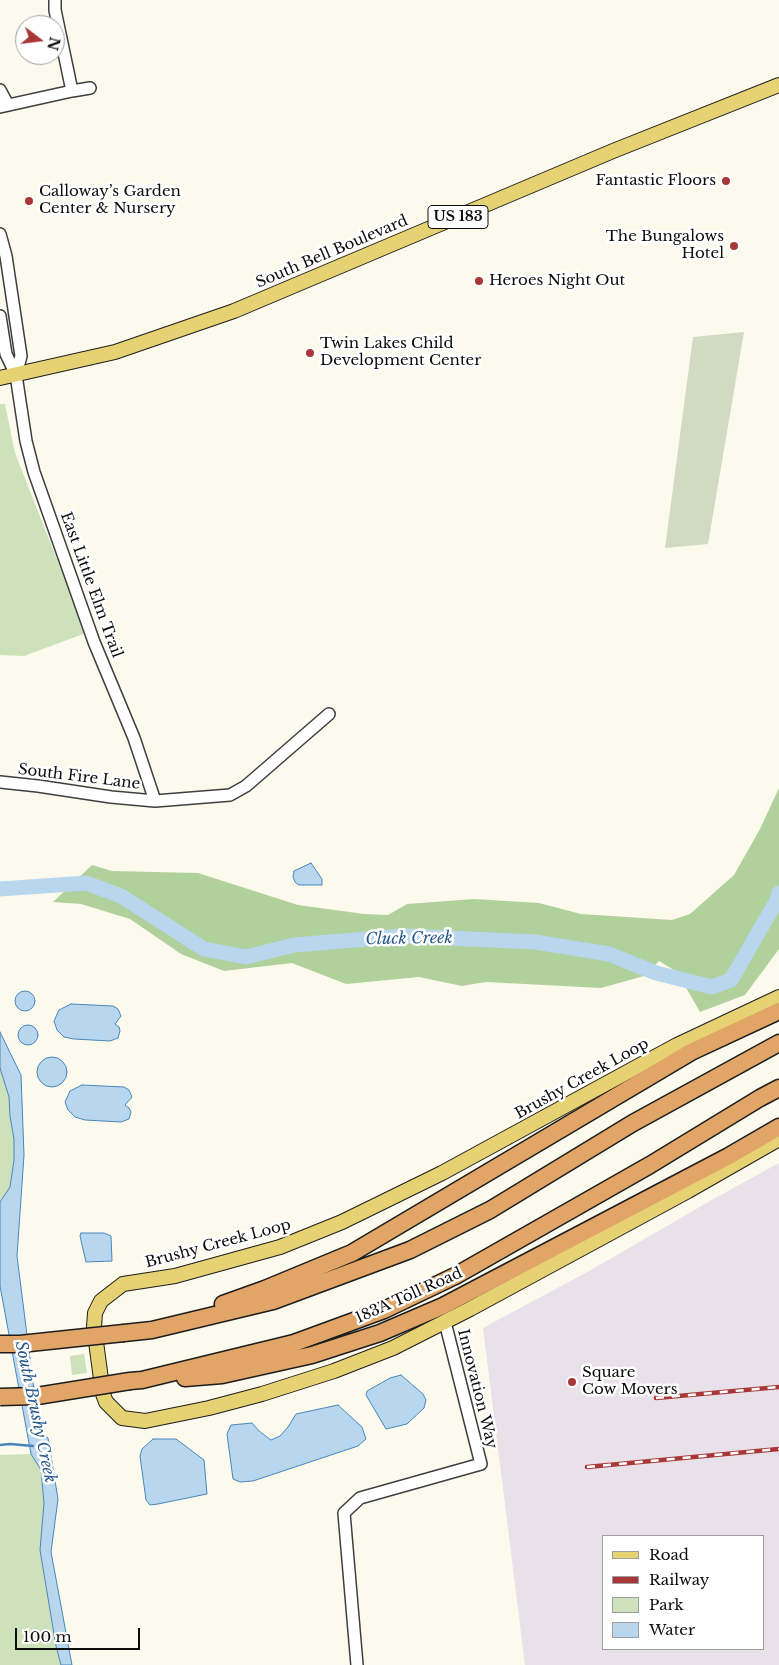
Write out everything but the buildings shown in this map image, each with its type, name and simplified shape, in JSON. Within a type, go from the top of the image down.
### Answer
[{"type":"highway","points":[[152,1330],[265,1289],[352,1253],[691,1052],[779,1012]]},
{"type":"highway","points":[[0,1344],[20,1344],[152,1330],[273,1301],[410,1250],[490,1210],[633,1123],[779,1043]]},
{"type":"highway","name":"183A Toll Road","points":[[0,1397],[36,1396],[136,1381],[294,1343],[384,1310],[455,1276],[650,1165],[779,1088]]},
{"type":"highway","points":[[136,1381],[222,1375],[312,1355],[380,1333],[443,1306],[515,1269],[779,1127]]},
{"type":"main road","name":"South Bell Boulevard","points":[[0,378],[114,352],[234,311],[613,151],[779,85]]},
{"type":"main road","name":"Brushy Creek Loop","points":[[779,997],[677,1045],[442,1173],[342,1222],[280,1247],[175,1276],[123,1284],[101,1301],[95,1313],[94,1327],[103,1394],[106,1402],[122,1418],[146,1421],[209,1408],[262,1394],[334,1371],[393,1348],[671,1200],[779,1139]]},
{"type":"street","points":[[55,0],[55,10],[72,91]]},
{"type":"street","points":[[0,90],[4,106],[90,88]]},
{"type":"street","points":[[0,234],[6,256],[21,356],[16,375]]},
{"type":"street","points":[[0,316],[6,354],[16,375]]},
{"type":"street","name":"East Little Elm Trail","points":[[16,375],[26,440],[34,472],[94,642],[134,738],[155,800]]},
{"type":"street","name":"South Fire Lane","points":[[0,782],[111,797],[155,800],[230,795],[246,786],[330,714]]},
{"type":"street","name":"Innovation Way","points":[[357,1665],[344,1513],[360,1498],[481,1464],[445,1322]]},
{"type":"shaded area","points":[[779,1163],[779,1665],[525,1665],[483,1328],[589,1271]]},
{"type":"green space","points":[[744,332],[708,544],[665,548],[693,337]]},
{"type":"green space","points":[[0,404],[5,404],[15,453],[86,633],[24,656],[0,655]]},
{"type":"green space","points":[[779,788],[779,949],[745,995],[700,1012],[677,972],[659,961],[644,976],[601,988],[486,982],[462,986],[419,977],[346,984],[292,963],[224,971],[181,954],[130,919],[81,904],[53,902],[92,865],[112,871],[198,873],[298,905],[364,914],[388,915],[407,904],[474,899],[539,903],[581,914],[672,920],[690,914],[734,875],[760,829]]},
{"type":"green space","points":[[0,1068],[9,1097],[14,1139],[14,1160],[10,1187],[0,1202]]},
{"type":"green space","points":[[84,1354],[87,1373],[72,1375],[70,1356]]},
{"type":"green space","points":[[31,1454],[41,1470],[44,1503],[40,1550],[56,1646],[61,1665],[0,1665],[0,1455]]},
{"type":"water","points":[[311,863],[322,879],[322,885],[299,885],[293,877],[294,871]]},
{"type":"water","points":[[25,991],[32,994],[35,1001],[32,1008],[25,1011],[18,1008],[15,1001],[18,994]]},
{"type":"water","points":[[71,1004],[113,1006],[118,1009],[121,1016],[115,1024],[119,1027],[120,1031],[118,1038],[110,1041],[64,1037],[57,1030],[54,1021],[59,1010]]},
{"type":"water","points":[[24,1025],[32,1025],[38,1031],[38,1039],[32,1045],[24,1045],[18,1039],[18,1031]]},
{"type":"water","name":"South Brushy Creek","points":[[0,1032],[21,1075],[24,1155],[17,1256],[38,1422],[41,1430],[48,1438],[58,1499],[51,1552],[72,1665],[61,1665],[56,1646],[40,1550],[44,1503],[41,1470],[31,1454],[0,1286],[0,1202],[10,1187],[14,1160],[14,1139],[9,1097],[0,1068]]},
{"type":"water","points":[[52,1057],[63,1061],[67,1072],[63,1083],[52,1087],[41,1083],[37,1072],[41,1061]]},
{"type":"water","points":[[82,1085],[124,1087],[129,1090],[132,1097],[125,1105],[131,1112],[129,1119],[121,1122],[85,1120],[75,1117],[68,1110],[65,1102],[70,1091]]},
{"type":"water","points":[[81,1233],[104,1233],[111,1236],[112,1261],[86,1262]]},
{"type":"water","points":[[401,1375],[423,1394],[426,1400],[424,1408],[407,1424],[386,1429],[366,1395],[367,1391],[390,1378]]},
{"type":"water","points":[[338,1405],[362,1427],[366,1439],[358,1446],[253,1481],[240,1482],[233,1479],[227,1434],[231,1425],[252,1423],[271,1440],[280,1436],[296,1414]]},
{"type":"water","points":[[153,1439],[176,1439],[204,1460],[207,1494],[150,1505],[146,1500],[140,1456],[142,1449]]},
{"type":"waterway","name":"Cluck Creek","points":[[0,889],[86,883],[121,896],[204,949],[246,957],[294,945],[404,936],[535,942],[609,954],[656,973],[712,987],[731,980],[777,900],[779,893]]},
{"type":"waterway","name":"South Brushy Creek","points":[[0,1445],[33,1446]]},
{"type":"railway","points":[[656,1398],[779,1387]]},
{"type":"railway","points":[[587,1467],[779,1449]]},
{"type":"place","name":"Fantastic Floors","points":[[726,181]]},
{"type":"place","name":"Calloway’s Garden Center & Nursery","points":[[29,201]]},
{"type":"place","name":"The Bungalows Hotel","points":[[734,246]]},
{"type":"place","name":"Heroes Night Out","points":[[479,281]]},
{"type":"place","name":"Twin Lakes Child Development Center","points":[[310,353]]},
{"type":"place","name":"Square Cow Movers","points":[[572,1382]]}]
